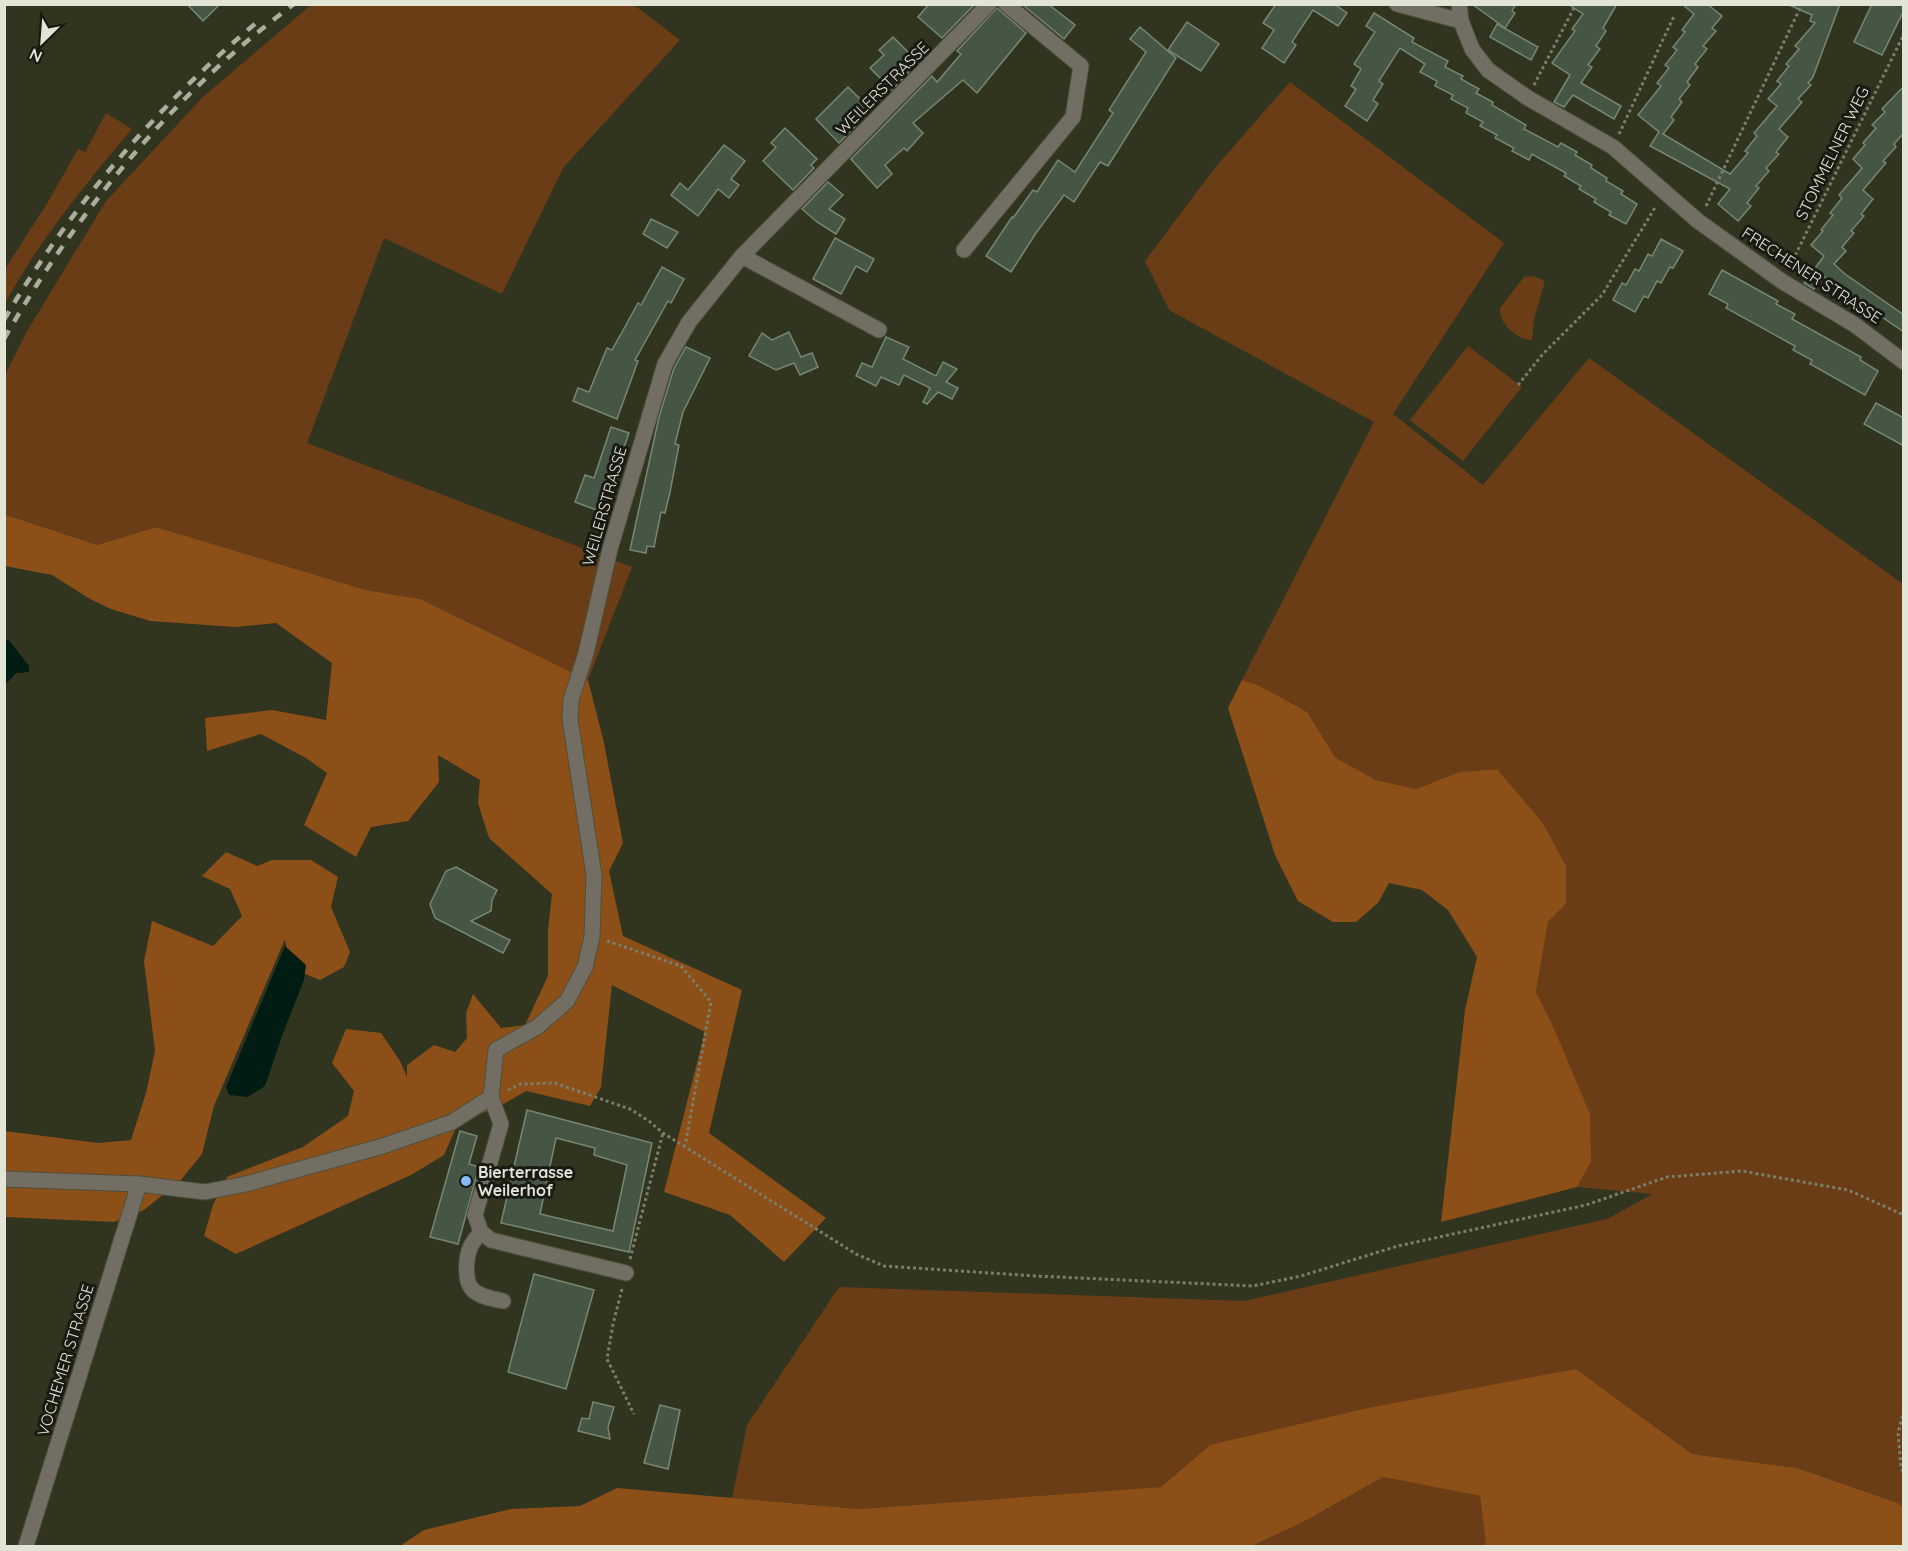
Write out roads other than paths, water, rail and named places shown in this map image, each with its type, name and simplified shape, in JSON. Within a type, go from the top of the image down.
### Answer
[{"type":"street","name":"WEILERSTRASSE","points":[[491,1097],[496,1050],[537,1027],[567,1001],[585,967],[592,937],[594,875],[570,719],[571,700],[585,653],[609,549],[665,364],[688,322],[742,256],[989,4]]},
{"type":"street","points":[[964,250],[1073,117],[1081,66],[1006,4]]},
{"type":"street","points":[[1397,4],[1461,21]]},
{"type":"street","name":"FRECHENER STRASSE","points":[[1459,4],[1461,21],[1472,49],[1488,70],[1528,98],[1613,147],[1698,221],[1783,282],[1855,325],[1904,362]]},
{"type":"street","points":[[742,256],[879,330]]},
{"type":"street","points":[[4,1179],[139,1184],[205,1192],[246,1184],[383,1146],[452,1122],[491,1097],[501,1124],[475,1215],[481,1232],[491,1240],[626,1273]]},
{"type":"street","name":"VOCHEMER STRASSE","points":[[26,1546],[139,1184]]},
{"type":"street","points":[[481,1232],[470,1247],[466,1268],[468,1279],[472,1289],[481,1295],[503,1302]]},
{"type":"railway","points":[[4,339],[64,245],[132,156],[208,76],[294,4]]},
{"type":"railway","points":[[4,320],[57,237],[117,161],[183,89],[256,23]]},
{"type":"place","name":"Bierterrasse Weilerhof","points":[[466,1181]]}]
